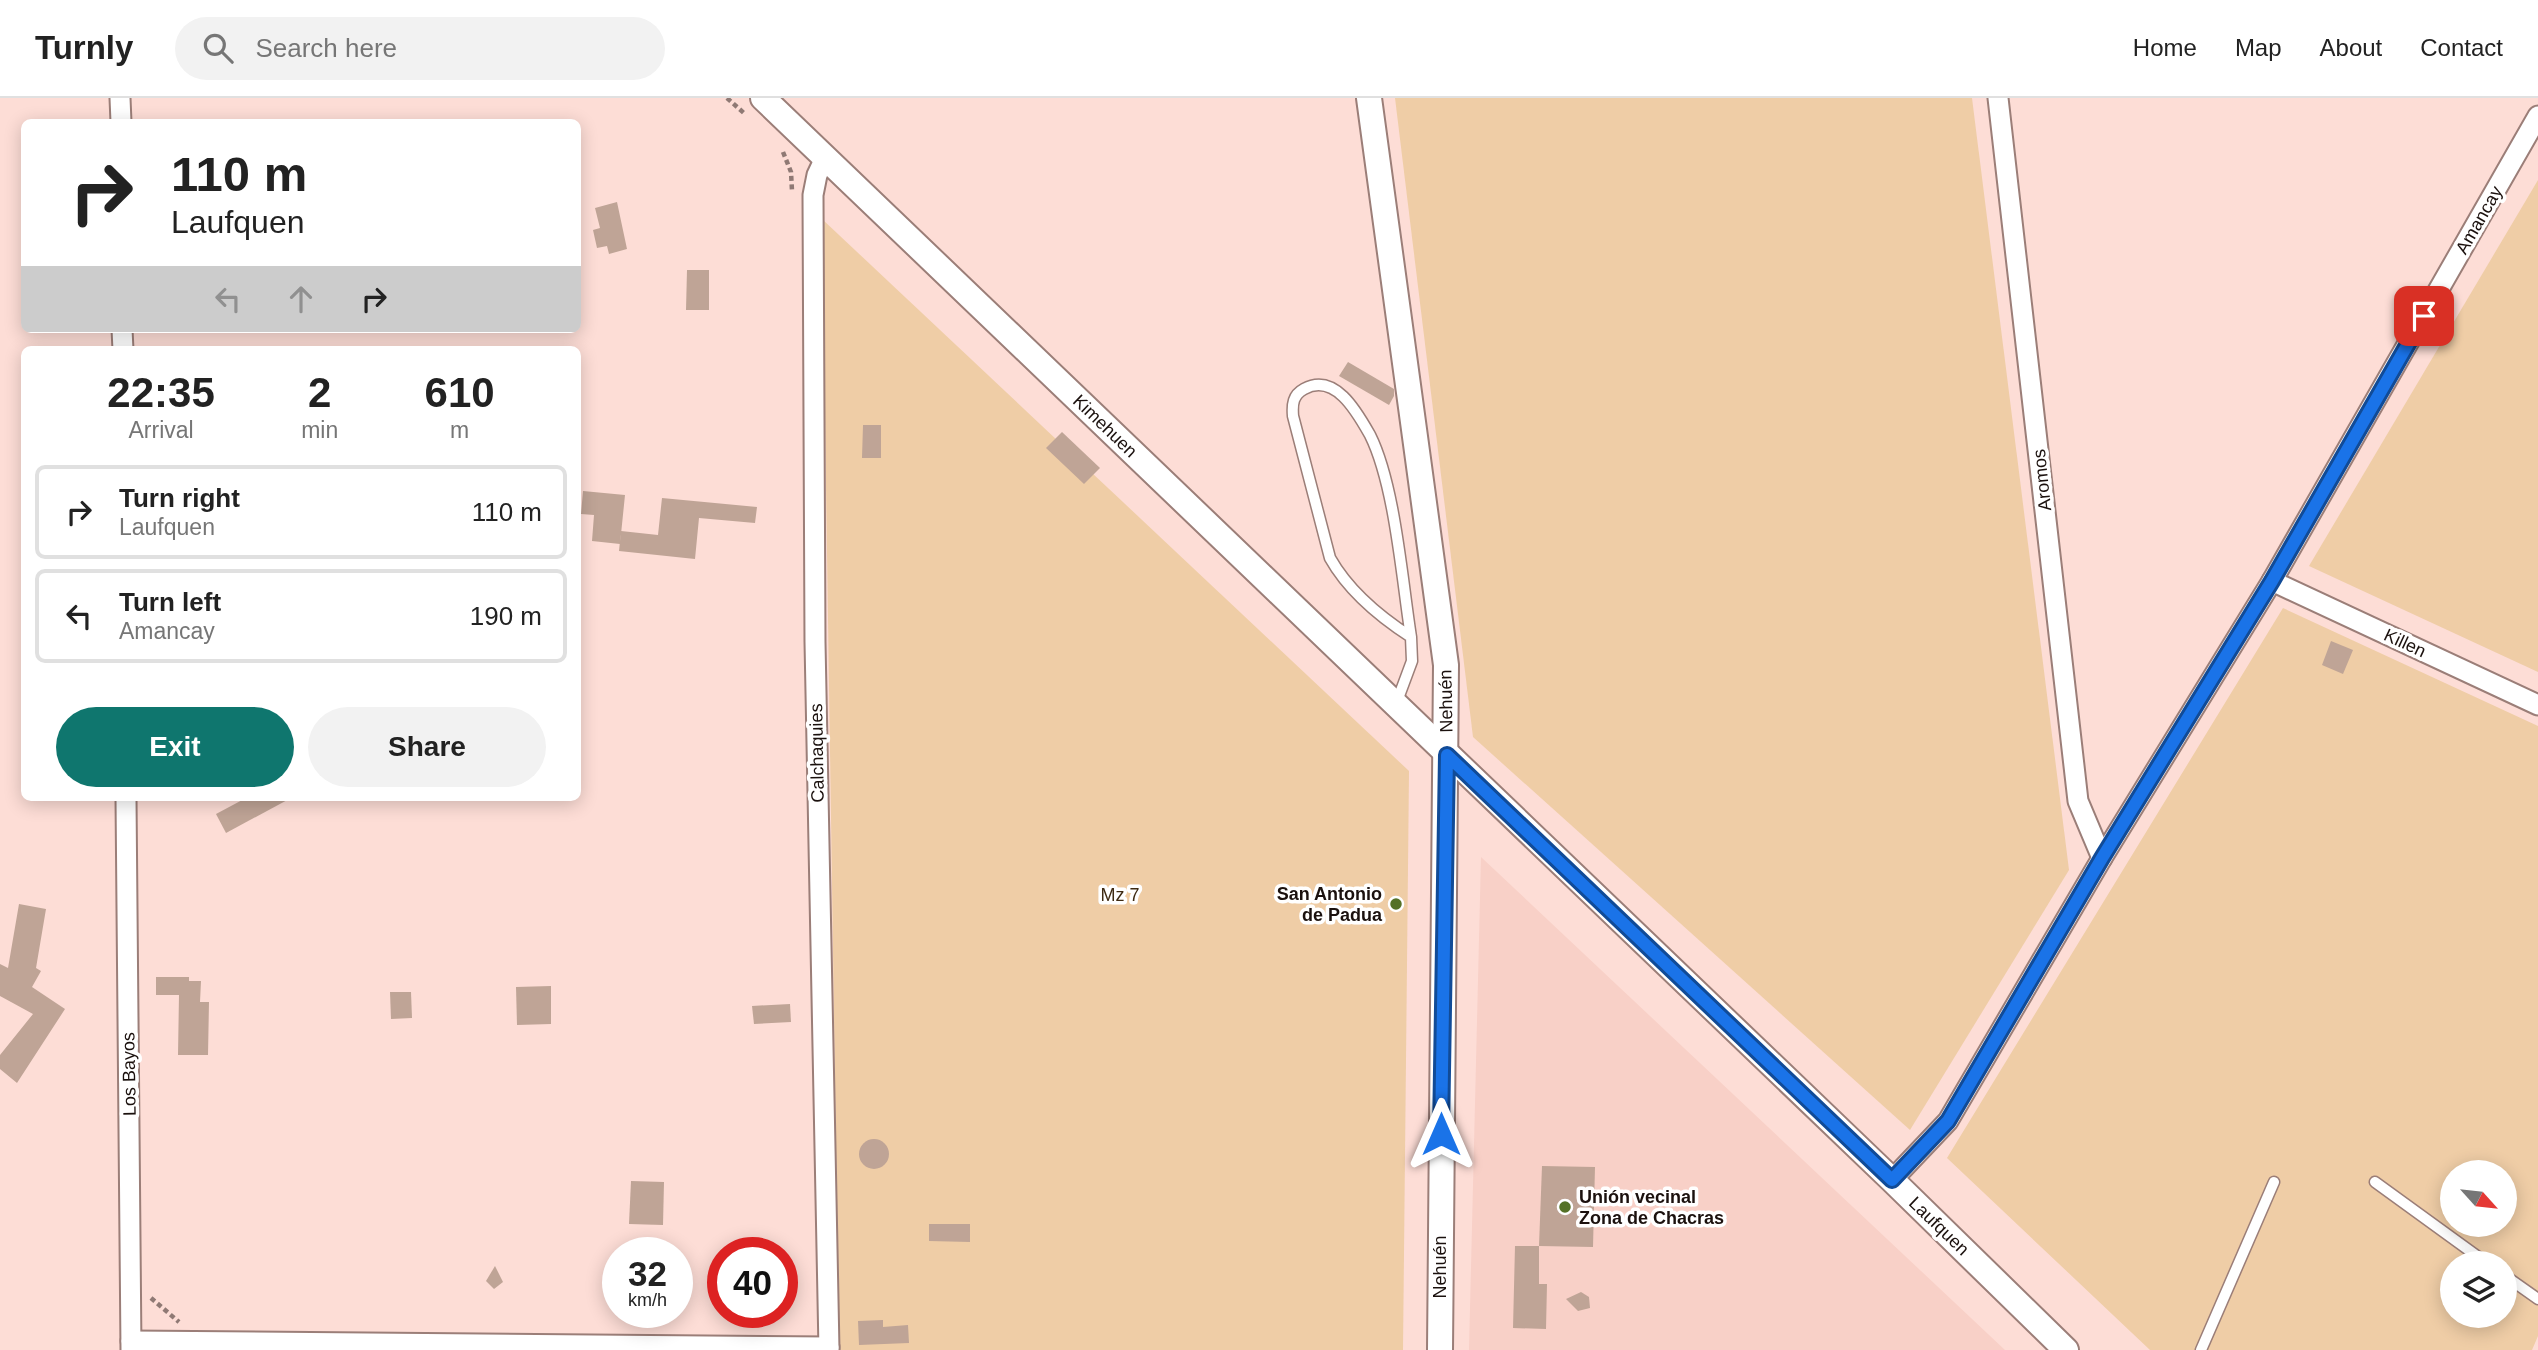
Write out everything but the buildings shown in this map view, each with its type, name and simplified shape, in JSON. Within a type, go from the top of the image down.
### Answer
[{"type":"street","points":[[120,98],[121,119]]},
{"type":"street","name":"Nehuén","points":[[1369,98],[1446,666],[1440,1350]]},
{"type":"street","name":"Aromos","points":[[1998,98],[2078,801],[2102,858]]},
{"type":"street","name":"Kimehuen","points":[[755,107],[825,158],[1447,755]]},
{"type":"street","name":"Amancay","points":[[1892,1180],[1948,1121],[2102,858],[2272,581],[2538,116]]},
{"type":"street","name":"Calchaquies","points":[[825,158],[817,175],[813,195],[815,668],[830,1349]]},
{"type":"street","name":"Killen","points":[[2272,581],[2538,705]]},
{"type":"street","name":"Laufquen","points":[[1447,755],[2066,1350]]},
{"type":"street","name":"Los Bayos","points":[[126,801],[131,1346]]},
{"type":"street","points":[[131,1346],[830,1349]]},
{"type":"lane","points":[[1396,705],[1412,661],[1411,637],[1386,482],[1371,438],[1344,396],[1325,383],[1314,383],[1298,393],[1292,405],[1293,416],[1330,558],[1340,576],[1391,624],[1411,637]]},
{"type":"lane","points":[[2201,1350],[2274,1182]]},
{"type":"lane","points":[[2375,1182],[2470,1251]]},
{"type":"lane","points":[[2517,1284],[2538,1299]]},
{"type":"path","points":[[727,98],[755,107]]},
{"type":"path","points":[[776,144],[785,154],[791,172],[793,199]]},
{"type":"path","points":[[149,1295],[183,1326],[188,1326]]},
{"type":"shaded area","points":[[1481,857],[2005,1350],[1469,1350]]},
{"type":"green space","points":[[1395,98],[1972,98],[2069,870],[1910,1130],[1473,737]]},
{"type":"green space","points":[[2538,180],[2538,672],[2309,566]]},
{"type":"green space","name":"Mz 7","points":[[822,219],[1409,771],[1403,1350],[839,1350]]},
{"type":"green space","points":[[2283,608],[2538,726],[2538,1336],[2532,1350],[2150,1350],[1947,1158]]},
{"type":"place","name":"San Antonio de Padua","points":[[1396,904]]},
{"type":"place","name":"Unión vecinal Zona de Chacras","points":[[1565,1207]]},
{"type":"route","points":[[1441,1134],[1447,755],[1892,1180],[1948,1121],[2102,858],[2272,581],[2424,316]]}]
